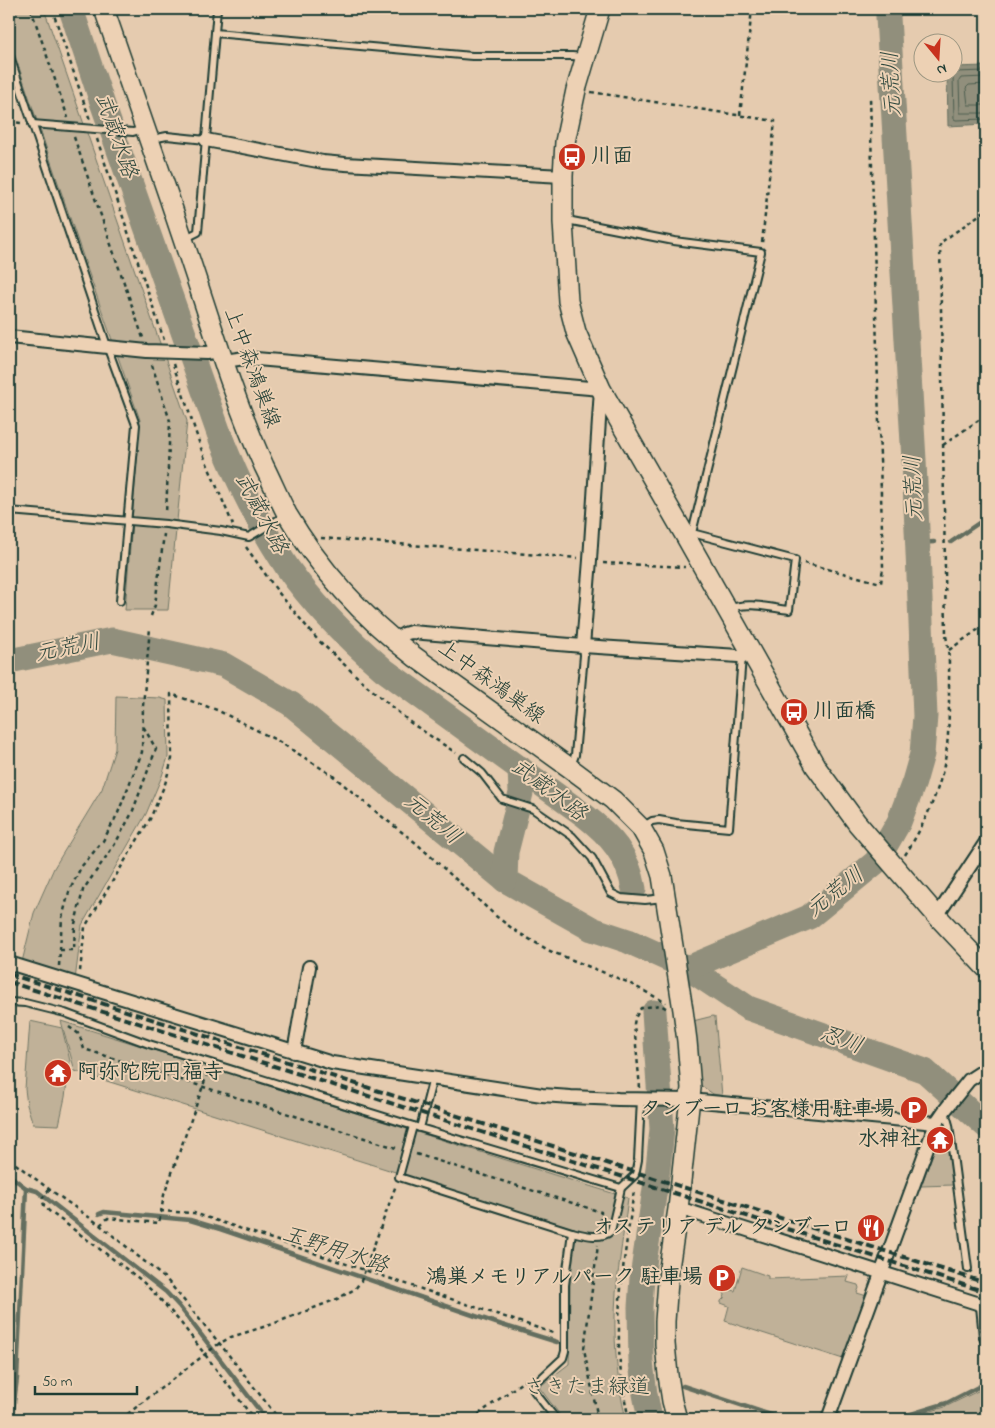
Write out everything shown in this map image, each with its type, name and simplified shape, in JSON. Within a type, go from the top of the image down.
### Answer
[{"type":"main road","name":"上中森鴻巣線","points":[[104,9],[142,133],[183,239],[217,355],[258,453],[281,518],[306,542],[341,589],[394,640],[613,800],[641,828],[654,851],[662,876],[678,1011],[690,1067],[684,1099],[678,1209],[669,1268],[665,1321],[668,1375],[677,1419]]},
{"type":"main road","points":[[600,9],[576,90],[566,142],[563,176],[563,222],[568,301],[576,332],[601,389],[689,535],[701,564],[727,610],[748,656],[816,767],[857,823],[937,916],[986,968]]},
{"type":"street","points":[[206,140],[323,162],[563,176]]},
{"type":"street","points":[[9,337],[147,351],[217,355],[601,389],[583,646]]},
{"type":"street","points":[[394,640],[411,632],[583,646],[748,656]]},
{"type":"street","points":[[937,916],[986,842]]},
{"type":"street","points":[[9,964],[332,1063],[572,1097],[684,1099],[936,1123]]},
{"type":"street","points":[[294,1052],[309,967]]},
{"type":"street","points":[[828,1419],[936,1123],[944,1110],[969,1080],[986,1069]]},
{"type":"street","points":[[678,1209],[985,1306],[986,1337]]},
{"type":"lane","points":[[183,239],[198,232],[217,9]]},
{"type":"lane","points":[[215,33],[472,56],[572,56],[585,58]]},
{"type":"lane","points":[[9,54],[107,346],[136,425],[120,601]]},
{"type":"lane","points":[[32,124],[206,140]]},
{"type":"lane","points":[[563,222],[572,221],[674,241],[761,252],[689,535],[795,560],[789,610],[744,604],[727,610]]},
{"type":"lane","points":[[9,511],[166,524],[221,531],[249,537],[281,518]]},
{"type":"lane","points":[[570,768],[576,755],[584,655],[583,646]]},
{"type":"lane","points":[[641,828],[652,821],[659,820],[729,828],[748,656]]},
{"type":"lane","points":[[464,758],[482,773],[502,799],[533,809],[572,836],[592,858],[611,893],[620,898],[666,904]]},
{"type":"lane","points":[[9,1002],[24,1003],[66,1014],[212,1064],[621,1188]]},
{"type":"lane","points":[[433,1078],[399,1177],[572,1232],[599,1236],[611,1231],[621,1188],[635,1175],[645,1099]]},
{"type":"lane","points":[[944,1110],[949,1125],[968,1269]]},
{"type":"lane","points":[[556,1419],[534,1391],[533,1386],[563,1358],[565,1351],[565,1285],[572,1232]]},
{"type":"path","points":[[31,9],[69,122]]},
{"type":"path","points":[[52,9],[90,121]]},
{"type":"path","points":[[740,115],[752,9]]},
{"type":"path","points":[[576,90],[775,120],[761,252]]},
{"type":"path","points":[[795,560],[881,583],[883,567],[870,96]]},
{"type":"path","points":[[73,133],[144,341]]},
{"type":"path","points":[[98,142],[172,353],[203,454],[234,525]]},
{"type":"path","points":[[893,864],[913,843],[929,811],[940,782],[945,760],[949,715],[940,243],[986,210]]},
{"type":"path","points":[[150,358],[170,421],[166,524],[155,606],[151,616]]},
{"type":"path","points":[[943,445],[986,415]]},
{"type":"path","points":[[306,542],[319,538],[333,538],[581,558],[608,563],[689,567],[701,564]]},
{"type":"path","points":[[246,547],[278,592],[322,644],[411,723],[464,758]]},
{"type":"path","points":[[949,650],[986,624]]},
{"type":"path","points":[[58,979],[62,918],[68,892],[81,867],[103,841],[118,813],[142,752],[142,706],[150,628]]},
{"type":"path","points":[[79,985],[85,927],[150,819],[165,784],[172,760],[171,694],[217,710],[278,741],[332,775],[416,843],[497,917],[517,932],[550,951],[627,982],[678,1011]]},
{"type":"path","points":[[60,950],[74,950],[75,924],[83,890],[115,844],[132,813],[156,749],[143,725]]},
{"type":"path","points":[[645,1099],[634,1024],[635,1018],[641,1008],[660,1006],[678,1011]]},
{"type":"path","points":[[100,1225],[108,1218],[159,1223],[164,1195],[212,1064]]},
{"type":"path","points":[[9,1159],[48,1191],[100,1225],[167,1280],[279,1419]]},
{"type":"path","points":[[120,1419],[218,1344],[231,1337],[278,1322],[337,1299],[355,1289],[361,1281],[399,1177]]},
{"type":"path","points":[[629,1419],[623,1393],[619,1328],[620,1295],[634,1189]]},
{"type":"path","points":[[48,1191],[42,1199],[49,1211],[141,1280],[153,1292],[207,1354],[254,1419]]},
{"type":"path","points":[[160,1212],[194,1213],[553,1334],[565,1334]]},
{"type":"path","points":[[472,1419],[530,1376]]},
{"type":"green space","points":[[9,9],[44,9],[187,421],[168,610],[125,610],[140,420],[9,38]]},
{"type":"green space","points":[[116,696],[167,700],[168,757],[146,814],[82,925],[75,980],[22,962],[34,913],[54,868],[102,789],[115,749]]},
{"type":"green space","points":[[715,1017],[722,1096],[713,1094],[699,1084],[693,1021]]},
{"type":"green space","points":[[30,1021],[62,1028],[70,1061],[59,1125],[33,1124],[27,1105],[25,1089]]},
{"type":"green space","name":"さきたま緑道","points":[[61,1021],[628,1198],[615,1309],[616,1357],[626,1419],[563,1419],[539,1387],[569,1364],[570,1283],[576,1233],[573,1228],[75,1071]]},
{"type":"green space","points":[[947,1141],[953,1185],[921,1186],[937,1142]]},
{"type":"green space","points":[[742,1267],[768,1276],[768,1279],[849,1276],[847,1282],[858,1285],[857,1293],[867,1296],[843,1359],[725,1321],[729,1306],[721,1303],[725,1295],[723,1291],[727,1289],[735,1291]]},
{"type":"green space","points":[[986,1387],[986,1419],[904,1419],[945,1407]]},
{"type":"water","points":[[986,66],[986,124],[948,126],[947,82],[962,82],[962,67]]},
{"type":"waterway","name":"武蔵水路","points":[[71,9],[221,439],[251,505],[277,552],[320,609],[384,670],[584,815],[602,831],[623,856],[634,889]]},
{"type":"waterway","name":"元荒川","points":[[688,968],[809,917],[876,862],[899,822],[922,754],[925,716],[914,460],[889,9]]},
{"type":"waterway","points":[[951,542],[986,518]]},
{"type":"waterway","points":[[918,543],[934,542]]},
{"type":"waterway","name":"元荒川","points":[[9,661],[112,640],[224,665],[291,704],[505,880],[592,929],[628,941],[688,968],[748,1008],[925,1071],[986,1126]]},
{"type":"waterway","points":[[505,880],[506,852],[521,793],[520,768]]},
{"type":"waterway","name":"武蔵水路","points":[[650,1419],[641,1362],[640,1307],[642,1278],[662,1129],[654,1012]]},
{"type":"waterway","points":[[9,1175],[26,1188],[37,1191],[166,1292],[179,1306],[266,1419]]},
{"type":"waterway","points":[[12,1419],[17,1378],[26,1188]]},
{"type":"waterway","name":"玉野用水路","points":[[99,1214],[104,1212],[190,1220],[557,1342]]},
{"type":"waterway","name":"玉野用水路","points":[[895,1419],[947,1403],[982,1385]]},
{"type":"waterway","name":"玉野用水路","points":[[683,1386],[783,1419]]},
{"type":"railway","points":[[9,974],[986,1283]]},
{"type":"railway","points":[[9,982],[986,1292]]},
{"type":"place","name":"川面","points":[[572,157]]},
{"type":"place","name":"川面橋","points":[[794,712]]},
{"type":"place","name":"阿弥陀院円福寺","points":[[58,1073]]},
{"type":"place","name":"タンブーロ お客様用駐車場","points":[[914,1110]]},
{"type":"place","name":"水神社","points":[[940,1140]]},
{"type":"place","name":"オステリア デル タンブーロ","points":[[871,1228]]},
{"type":"place","name":"鴻巣メモリアルパーク 駐車場","points":[[722,1278]]},
{"type":"water label","name":"忍川","points":[[841,1041]]}]
